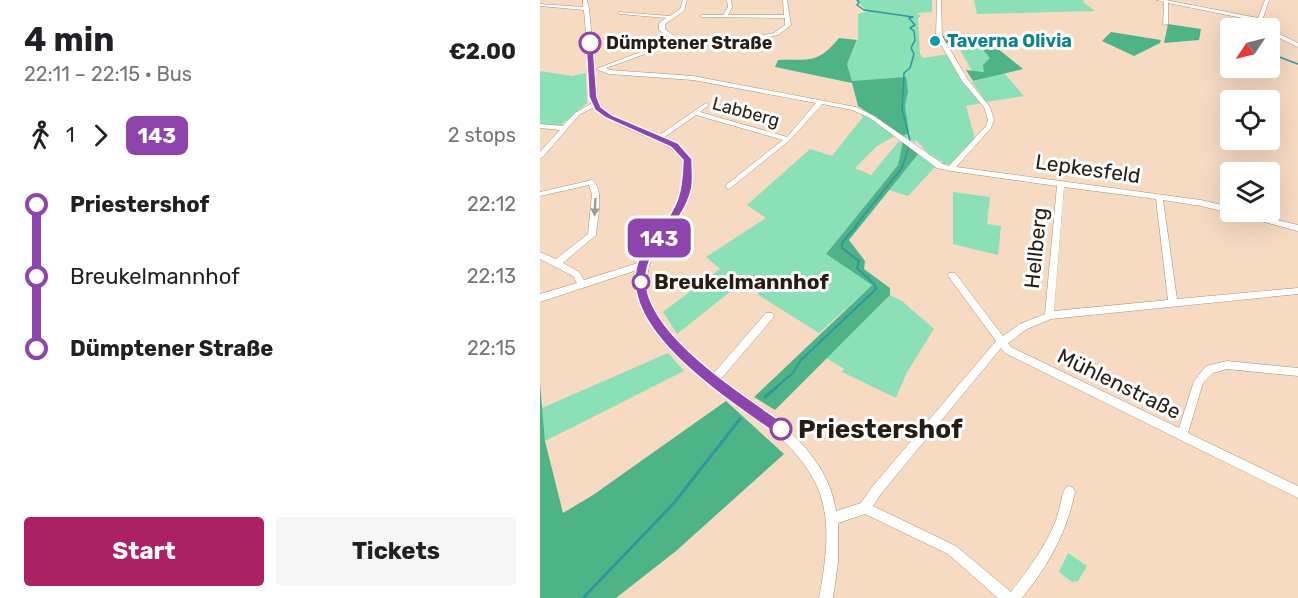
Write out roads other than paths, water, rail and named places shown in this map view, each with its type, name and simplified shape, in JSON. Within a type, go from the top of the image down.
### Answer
[{"type":"street","points":[[585,0],[595,104],[609,116],[674,145],[687,159],[687,189],[676,216],[646,255],[643,264],[641,282],[646,304],[675,348],[713,381],[782,430],[804,453],[822,480],[833,518],[834,553],[826,598]]},
{"type":"street","points":[[681,44],[662,30],[662,23],[682,10],[686,0]]},
{"type":"street","points":[[591,71],[603,69],[653,49],[681,44],[760,38],[786,28],[785,0]]},
{"type":"street","points":[[939,0],[939,36],[965,81],[987,107],[991,120],[989,127],[952,165],[951,169]]},
{"type":"street","points":[[1159,0],[1250,18]]},
{"type":"street","points":[[1261,18],[1267,0]]},
{"type":"street","points":[[725,16],[730,7],[729,1]]},
{"type":"street","points":[[1165,24],[1166,2]]},
{"type":"street","points":[[540,5],[587,9]]},
{"type":"street","points":[[621,14],[670,17]]},
{"type":"street","points":[[702,16],[787,17]]},
{"type":"street","points":[[1280,36],[1298,45]]},
{"type":"street","points":[[603,69],[609,72],[693,78],[820,102]]},
{"type":"street","points":[[729,187],[788,139],[820,102]]},
{"type":"street","name":"Lepkesfeld","points":[[820,102],[864,112],[940,166],[951,169],[1159,197],[1220,208]]},
{"type":"street","points":[[540,156],[580,111],[595,104]]},
{"type":"street","name":"Labberg","points":[[659,138],[706,105]]},
{"type":"street","name":"Labberg","points":[[695,113],[788,139]]},
{"type":"street","points":[[540,126],[563,128]]},
{"type":"street","points":[[540,194],[592,182],[596,195],[592,235],[557,263]]},
{"type":"street","name":"Hellberg","points":[[1049,315],[1061,184]]},
{"type":"street","points":[[1159,197],[1173,303]]},
{"type":"street","points":[[1275,222],[1298,228]]},
{"type":"street","points":[[540,255],[576,274],[582,284]]},
{"type":"street","points":[[540,298],[643,264]]},
{"type":"street","name":"Mühlenstraße","points":[[952,275],[1008,350],[1298,492]]},
{"type":"street","points":[[833,518],[865,508],[876,491],[1002,342],[1049,315],[1298,291]]},
{"type":"street","points":[[713,381],[769,316]]},
{"type":"street","points":[[1182,436],[1199,381],[1210,369],[1227,365],[1298,372]]},
{"type":"street","points":[[1014,598],[1035,574],[1067,513],[1069,492]]},
{"type":"street","points":[[865,508],[952,550],[1008,598]]},
{"type":"waterway","points":[[857,0],[859,2],[857,5],[864,10],[913,17],[909,18],[915,25],[910,28],[914,31],[915,40],[911,48],[914,54],[910,68],[904,73],[902,110],[910,140]]},
{"type":"waterway","points":[[1280,57],[1298,64]]},
{"type":"waterway","points":[[856,225],[902,168],[909,146]]},
{"type":"waterway","points":[[775,388],[792,374],[801,360],[876,289],[875,285],[857,268],[859,261],[842,248],[842,243],[858,224]]},
{"type":"waterway","points":[[765,397],[777,387]]},
{"type":"waterway","points":[[583,598],[674,503],[740,419]]},
{"type":"place","name":"Taverna Olivia","points":[[935,41]]},
{"type":"place","name":"Dümptener Straße","points":[[590,43]]},
{"type":"place","name":"Breukelmannhof","points":[[641,282]]},
{"type":"place","name":"Priestershof","points":[[781,429]]}]
